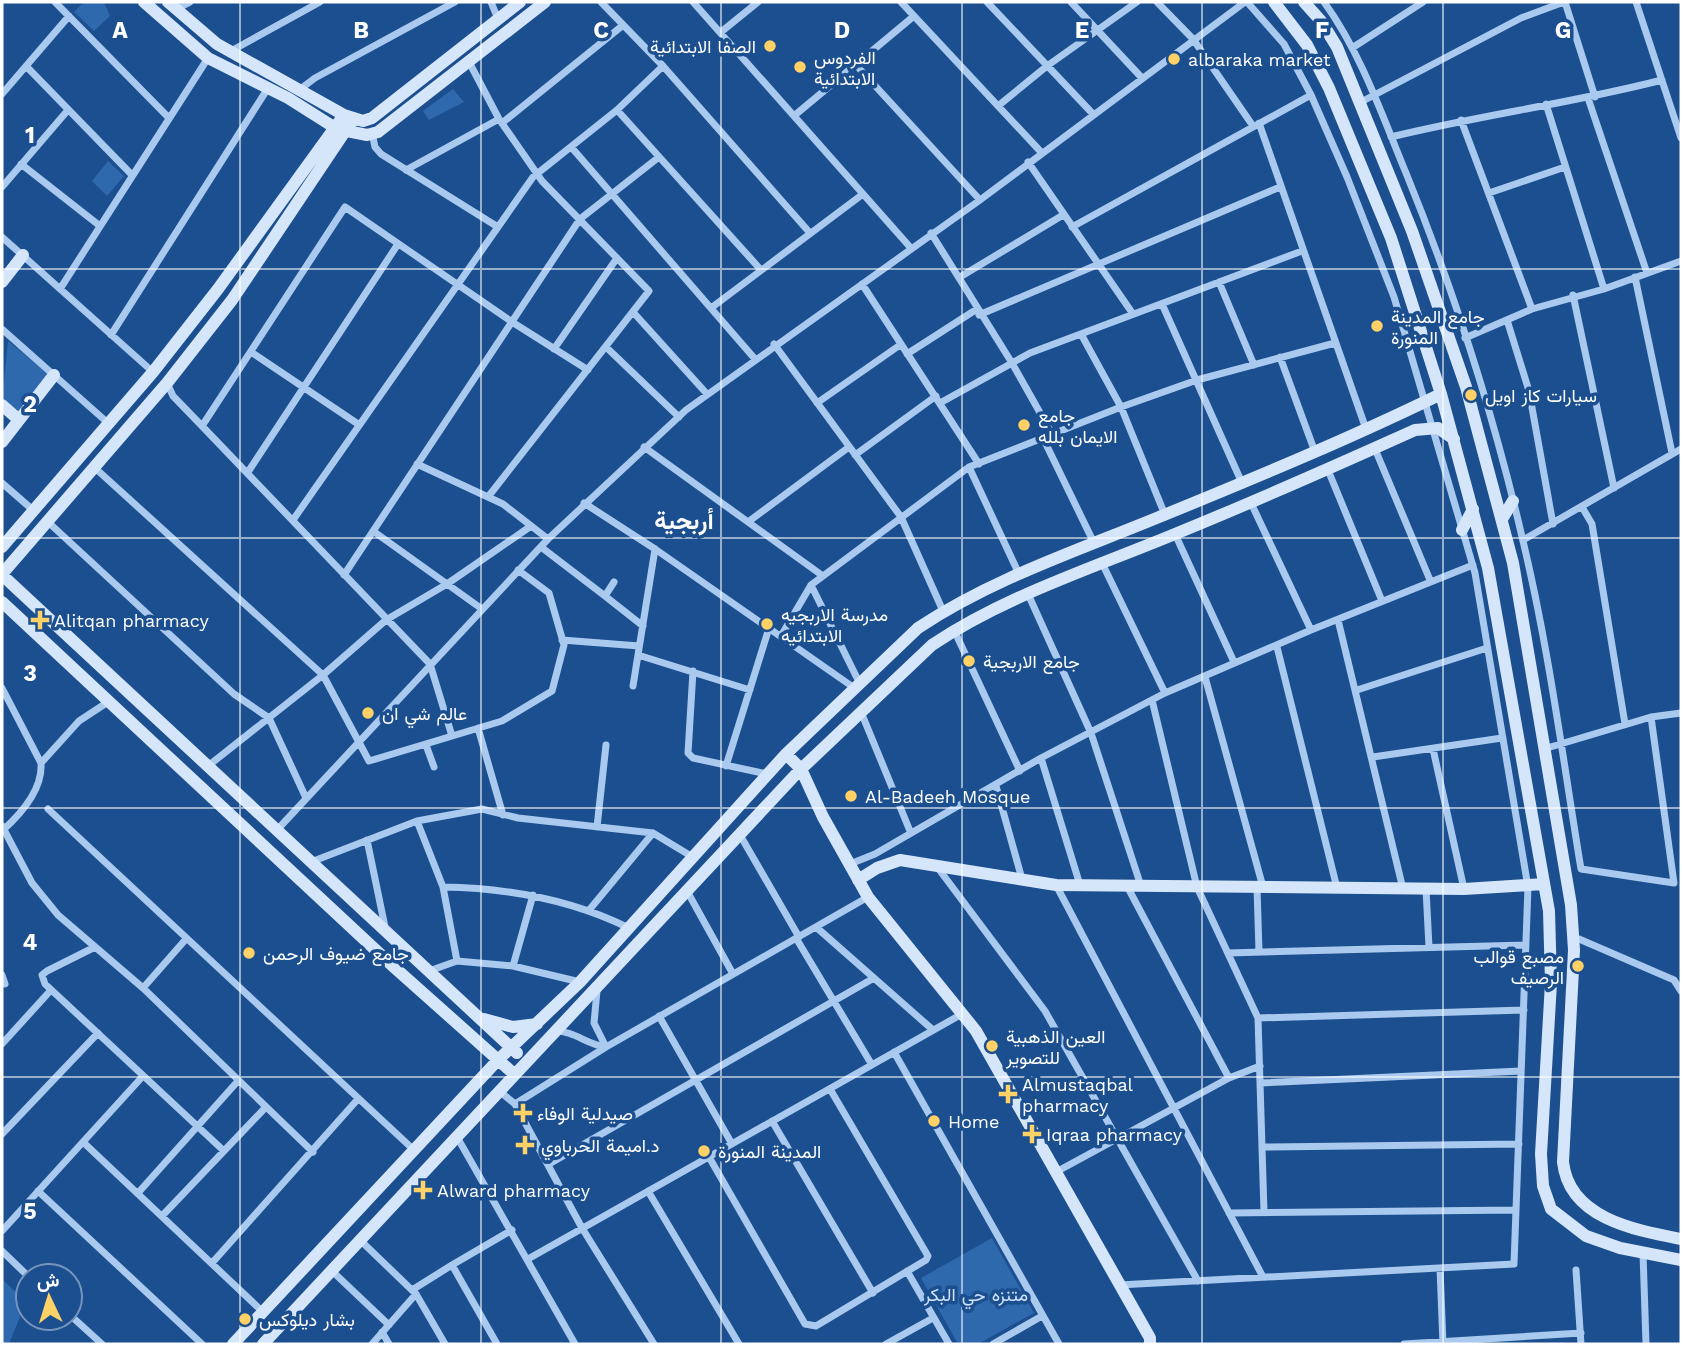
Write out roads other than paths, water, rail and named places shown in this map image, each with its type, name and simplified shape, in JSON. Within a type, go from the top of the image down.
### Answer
[{"type":"main road","points":[[144,2],[208,58],[340,129],[372,133],[545,2]]},
{"type":"main road","points":[[172,6],[217,44],[299,90],[349,117],[372,118],[520,2]]},
{"type":"main road","points":[[1274,2],[1307,46],[1341,116],[1391,238],[1441,394],[1488,568],[1544,884],[1551,960],[1541,1154],[1543,1186],[1551,1209],[1586,1236],[1643,1253],[1681,1260]]},
{"type":"main road","points":[[1304,2],[1321,21],[1337,47],[1412,231],[1466,387],[1513,563],[1567,873],[1574,950],[1563,1162],[1565,1180],[1583,1205],[1604,1217],[1681,1239]]},
{"type":"main road","points":[[477,37],[485,49]]},
{"type":"main road","points":[[2,547],[153,372],[349,117]]},
{"type":"main road","points":[[340,129],[232,300],[167,383],[2,574],[526,1061]]},
{"type":"main road","points":[[2,282],[23,256]]},
{"type":"main road","points":[[2,442],[54,375]]},
{"type":"main road","points":[[233,1344],[498,1060],[580,982],[691,856],[786,754],[918,628],[943,611],[1019,575],[1315,452],[1441,394]]},
{"type":"main road","points":[[2,405],[19,419]]},
{"type":"main road","points":[[1380,423],[1389,442]]},
{"type":"main road","points":[[263,1344],[801,769],[932,645],[954,630],[1028,594],[1251,503],[1415,430],[1432,428],[1446,432],[1454,439]]},
{"type":"main road","points":[[1502,519],[1513,501]]},
{"type":"main road","points":[[1462,530],[1473,509]]},
{"type":"main road","points":[[1488,568],[1513,563]]},
{"type":"main road","points":[[2,602],[514,1074]]},
{"type":"main road","points":[[169,758],[178,760],[183,757],[186,748],[183,743]]},
{"type":"main road","points":[[786,754],[801,769],[869,897],[976,1031],[1150,1338],[1150,1344]]},
{"type":"main road","points":[[202,789],[199,783],[202,775],[212,770]]},
{"type":"main road","points":[[858,880],[891,862],[936,865],[1056,885],[1464,889],[1544,884]]},
{"type":"main road","points":[[438,1006],[451,992]]},
{"type":"main road","points":[[477,1016],[513,1027],[538,1024]]},
{"type":"main road","points":[[472,1036],[485,1058],[482,1072],[472,1089]]},
{"type":"main road","points":[[354,1217],[361,1241]]},
{"type":"street","points":[[55,2],[169,118]]},
{"type":"street","points":[[172,6],[190,2]]},
{"type":"street","points":[[231,51],[320,2]]},
{"type":"street","points":[[299,90],[315,78],[455,2]]},
{"type":"street","points":[[491,2],[499,20]]},
{"type":"street","points":[[601,2],[663,66],[810,233]]},
{"type":"street","points":[[693,2],[911,247]]},
{"type":"street","points":[[721,32],[758,2]]},
{"type":"street","points":[[901,2],[1041,152]]},
{"type":"street","points":[[988,2],[1093,114]]},
{"type":"street","points":[[1071,2],[1142,78]]},
{"type":"street","points":[[998,106],[1137,2]]},
{"type":"street","points":[[1157,2],[1193,39],[1256,125],[1366,429]]},
{"type":"street","points":[[277,830],[548,539],[679,417],[774,344],[980,200],[1246,2],[1284,44],[1311,95],[1394,298],[1473,565],[1528,887],[1514,1264],[1118,1285]]},
{"type":"street","points":[[1324,2],[1352,48],[1391,137],[1441,262],[1465,338],[1523,540],[1581,869],[1674,884],[1651,717]]},
{"type":"street","points":[[1352,48],[1423,2]]},
{"type":"street","points":[[1361,102],[1521,19],[1564,2],[1647,273]]},
{"type":"street","points":[[1636,2],[1681,138]]},
{"type":"street","points":[[2,94],[69,16]]},
{"type":"street","points":[[795,115],[914,16]]},
{"type":"street","points":[[406,170],[501,121],[622,26]]},
{"type":"street","points":[[60,289],[208,58]]},
{"type":"street","points":[[469,62],[501,121],[538,174],[649,291],[488,497]]},
{"type":"street","points":[[856,65],[980,200]]},
{"type":"street","points":[[26,66],[132,175]]},
{"type":"street","points":[[293,520],[358,424],[538,174],[617,110],[663,66]]},
{"type":"street","points":[[1391,137],[1461,120],[1592,97],[1662,80]]},
{"type":"street","points":[[111,335],[268,88]]},
{"type":"street","points":[[1072,227],[1311,95]]},
{"type":"street","points":[[1546,104],[1604,289]]},
{"type":"street","points":[[2,187],[68,110]]},
{"type":"street","points":[[617,110],[761,270]]},
{"type":"street","points":[[1461,120],[1532,309]]},
{"type":"street","points":[[372,133],[375,147],[381,154],[498,227]]},
{"type":"street","points":[[572,148],[755,359]]},
{"type":"street","points":[[344,575],[580,219],[659,156]]},
{"type":"street","points":[[1028,162],[1133,314]]},
{"type":"street","points":[[21,164],[100,226]]},
{"type":"street","points":[[1489,192],[1565,167]]},
{"type":"street","points":[[907,354],[978,312],[1280,187]]},
{"type":"street","points":[[711,308],[863,194]]},
{"type":"street","points":[[202,426],[345,207],[458,286],[588,370]]},
{"type":"street","points":[[960,277],[1063,215]]},
{"type":"street","points":[[931,233],[1012,363],[1052,434]]},
{"type":"street","points":[[2,237],[153,372]]},
{"type":"street","points":[[248,472],[302,386],[398,244]]},
{"type":"street","points":[[855,455],[938,400],[1012,363],[1081,334],[1302,251]]},
{"type":"street","points":[[554,349],[617,258]]},
{"type":"street","points":[[1465,338],[1532,309],[1573,295],[1604,289],[1681,261]]},
{"type":"street","points":[[1636,278],[1672,453]]},
{"type":"street","points":[[1219,282],[1254,365]]},
{"type":"street","points":[[862,284],[979,464]]},
{"type":"street","points":[[1573,295],[1615,488]]},
{"type":"street","points":[[1162,304],[1242,483]]},
{"type":"street","points":[[633,312],[708,394]]},
{"type":"street","points":[[1507,320],[1529,391],[1553,524]]},
{"type":"street","points":[[2,329],[108,424]]},
{"type":"street","points":[[1081,334],[1121,407],[1165,515]]},
{"type":"street","points":[[774,344],[901,517],[943,611]]},
{"type":"street","points":[[781,636],[811,585],[969,467],[1197,380],[1335,344]]},
{"type":"street","points":[[817,403],[900,345]]},
{"type":"street","points":[[606,347],[679,417]]},
{"type":"street","points":[[251,352],[358,424]]},
{"type":"street","points":[[1280,357],[1315,452]]},
{"type":"street","points":[[167,383],[173,396],[429,664],[452,736]]},
{"type":"street","points":[[1043,438],[1094,543]]},
{"type":"street","points":[[644,447],[823,576]]},
{"type":"street","points":[[748,522],[849,447]]},
{"type":"street","points":[[1375,449],[1430,580]]},
{"type":"street","points":[[1523,540],[1681,449]]},
{"type":"street","points":[[417,464],[488,497],[548,539]]},
{"type":"street","points":[[969,467],[1019,575]]},
{"type":"street","points":[[95,468],[323,675],[369,761],[502,721],[552,691],[564,645],[549,593],[518,570]]},
{"type":"street","points":[[1328,470],[1382,601]]},
{"type":"street","points":[[2,483],[34,511]]},
{"type":"street","points":[[584,503],[856,685]]},
{"type":"street","points":[[1251,503],[1311,630]]},
{"type":"street","points":[[1582,507],[1592,524],[1625,724]]},
{"type":"street","points":[[48,522],[234,694],[269,718],[306,798]]},
{"type":"street","points":[[212,770],[269,718],[386,620],[447,584],[531,526]]},
{"type":"street","points":[[373,531],[482,608]]},
{"type":"street","points":[[1175,534],[1234,662]]},
{"type":"street","points":[[541,547],[643,626]]},
{"type":"street","points":[[633,686],[655,549]]},
{"type":"street","points":[[1102,563],[1165,693]]},
{"type":"street","points":[[850,864],[874,854],[1041,758],[1165,693],[1430,580],[1473,565]]},
{"type":"street","points":[[605,596],[614,582]]},
{"type":"street","points":[[811,585],[856,685]]},
{"type":"street","points":[[1028,594],[1091,733],[1141,886]]},
{"type":"street","points":[[1338,620],[1403,889]]},
{"type":"street","points":[[726,766],[769,628]]},
{"type":"street","points":[[954,630],[1020,771]]},
{"type":"street","points":[[562,640],[639,646]]},
{"type":"street","points":[[1277,647],[1337,888]]},
{"type":"street","points":[[1357,690],[1487,648]]},
{"type":"street","points":[[638,655],[750,690]]},
{"type":"street","points":[[693,671],[688,753],[693,758],[767,774]]},
{"type":"street","points":[[1205,677],[1260,887],[1259,952]]},
{"type":"street","points":[[2,688],[41,763],[42,776],[31,798],[2,829],[32,883],[58,915],[143,988],[237,1082],[313,1152]]},
{"type":"street","points":[[1152,701],[1197,887],[1258,1018],[1264,1212]]},
{"type":"street","points":[[41,763],[79,721],[108,702]]},
{"type":"street","points":[[861,710],[910,831]]},
{"type":"street","points":[[1547,748],[1651,717],[1681,713]]},
{"type":"street","points":[[478,728],[503,815]]},
{"type":"street","points":[[1373,757],[1502,738]]},
{"type":"street","points":[[426,744],[434,767]]},
{"type":"street","points":[[597,827],[606,745]]},
{"type":"street","points":[[1433,749],[1464,889]]},
{"type":"street","points":[[1041,758],[1080,885]]},
{"type":"street","points":[[996,786],[1022,879]]},
{"type":"street","points":[[48,808],[415,1151]]},
{"type":"street","points":[[311,862],[417,821],[461,811],[482,810],[503,815],[653,833],[691,856]]},
{"type":"street","points":[[417,821],[443,887],[457,961]]},
{"type":"street","points":[[590,909],[653,833]]},
{"type":"street","points":[[740,835],[832,1001],[872,1065]]},
{"type":"street","points":[[367,840],[386,932]]},
{"type":"street","points":[[936,865],[1045,1011],[1198,1281]]},
{"type":"street","points":[[1056,885],[1263,1278]]},
{"type":"street","points":[[1127,886],[1229,1078]]},
{"type":"street","points":[[443,887],[513,891],[533,895],[590,909],[630,928]]},
{"type":"street","points":[[1426,889],[1429,947]]},
{"type":"street","points":[[687,891],[733,974]]},
{"type":"street","points":[[513,966],[533,895]]},
{"type":"street","points":[[515,1104],[659,1016],[869,897]]},
{"type":"street","points":[[816,926],[933,1030]]},
{"type":"street","points":[[143,988],[186,939]]},
{"type":"street","points":[[1579,939],[1674,980],[1681,990]]},
{"type":"street","points":[[1228,953],[1526,945]]},
{"type":"street","points":[[95,947],[42,975],[45,984],[224,1152]]},
{"type":"street","points":[[429,971],[457,961],[513,966],[580,982]]},
{"type":"street","points":[[2,975],[5,984]]},
{"type":"street","points":[[549,1164],[874,978]]},
{"type":"street","points":[[598,985],[593,1005],[594,1023],[606,1047]]},
{"type":"street","points":[[2,1044],[51,990]]},
{"type":"street","points":[[1258,1018],[1524,1010]]},
{"type":"street","points":[[528,1259],[963,1013]]},
{"type":"street","points":[[659,1016],[732,1144]]},
{"type":"street","points":[[554,1031],[577,1035],[592,1045],[606,1047]]},
{"type":"street","points":[[2,1134],[98,1033]]},
{"type":"street","points":[[894,1052],[1059,1344]]},
{"type":"street","points":[[1056,1172],[1229,1078],[1260,1066]]},
{"type":"street","points":[[1260,1083],[1521,1072]]},
{"type":"street","points":[[2,1231],[144,1076]]},
{"type":"street","points":[[138,1193],[237,1082]]},
{"type":"street","points":[[709,1157],[805,1324],[816,1326],[926,1260],[927,1251],[830,1089]]},
{"type":"street","points":[[498,1090],[515,1104],[582,1228],[654,1344]]},
{"type":"street","points":[[212,1264],[358,1099]]},
{"type":"street","points":[[162,1216],[265,1108]]},
{"type":"street","points":[[772,1121],[873,1293]]},
{"type":"street","points":[[456,1136],[575,1344]]},
{"type":"street","points":[[83,1142],[263,1312]]},
{"type":"street","points":[[1262,1147],[1519,1144]]},
{"type":"street","points":[[38,1191],[202,1344]]},
{"type":"street","points":[[648,1191],[739,1344]]},
{"type":"street","points":[[1229,1213],[1516,1210]]},
{"type":"street","points":[[372,1344],[414,1292],[452,1265],[512,1230]]},
{"type":"street","points":[[361,1241],[414,1292],[445,1344]]},
{"type":"street","points":[[1643,1253],[1646,1344]]},
{"type":"street","points":[[452,1265],[497,1344]]},
{"type":"street","points":[[1440,1268],[1443,1344]]},
{"type":"street","points":[[1576,1270],[1581,1344]]},
{"type":"street","points":[[332,1271],[389,1325]]},
{"type":"street","points":[[907,1272],[949,1344]]},
{"type":"street","points":[[993,1344],[1042,1316]]},
{"type":"street","points":[[886,1344],[933,1318]]},
{"type":"street","points":[[84,1328],[102,1344]]},
{"type":"street","points":[[382,1332],[389,1344]]},
{"type":"street","points":[[1404,1344],[1443,1344],[1581,1334]]},
{"type":"place","name":"الصفا الابتدائية","points":[[770,46]]},
{"type":"place","name":"albaraka market","points":[[1174,59]]},
{"type":"place","name":"الفردوس الابتدائية","points":[[800,67]]},
{"type":"place","name":"جامع المدينة المنورة","points":[[1377,326]]},
{"type":"place","name":"سيارات كاز اويل","points":[[1471,395]]},
{"type":"place","name":"جامع الايمان بلله","points":[[1024,425]]},
{"type":"place","name":"Alitqan pharmacy","points":[[40,620]]},
{"type":"place","name":"مدرسة الاربجيه الابتدائيه","points":[[767,624]]},
{"type":"place","name":"جامع الاربجية","points":[[969,661]]},
{"type":"place","name":"عالم شي ان","points":[[368,713]]},
{"type":"place","name":"Al-Badeeh Mosque","points":[[851,796]]},
{"type":"place","name":"جامع ضيوف الرحمن","points":[[249,953]]},
{"type":"place","name":"مصبع قوالب الرصيف","points":[[1578,966]]},
{"type":"place","name":"العين الذهبية للتصوير","points":[[992,1046]]},
{"type":"place","name":"Almustaqbal pharmacy","points":[[1008,1094]]},
{"type":"place","name":"صيدلية الوفاء","points":[[523,1113]]},
{"type":"place","name":"Home","points":[[934,1121]]},
{"type":"place","name":"Iqraa pharmacy","points":[[1032,1134]]},
{"type":"place","name":"د.اميمة الحرباوي","points":[[525,1145]]},
{"type":"place","name":"المدينة المنورة","points":[[704,1151]]},
{"type":"place","name":"Alward pharmacy","points":[[423,1190]]},
{"type":"place","name":"بشار ديلوكس","points":[[245,1319]]},
{"type":"district","name":"أربجية","points":[[684,521]]},
{"type":"park label","name":"متنزه حي البكر","points":[[976,1294]]}]
